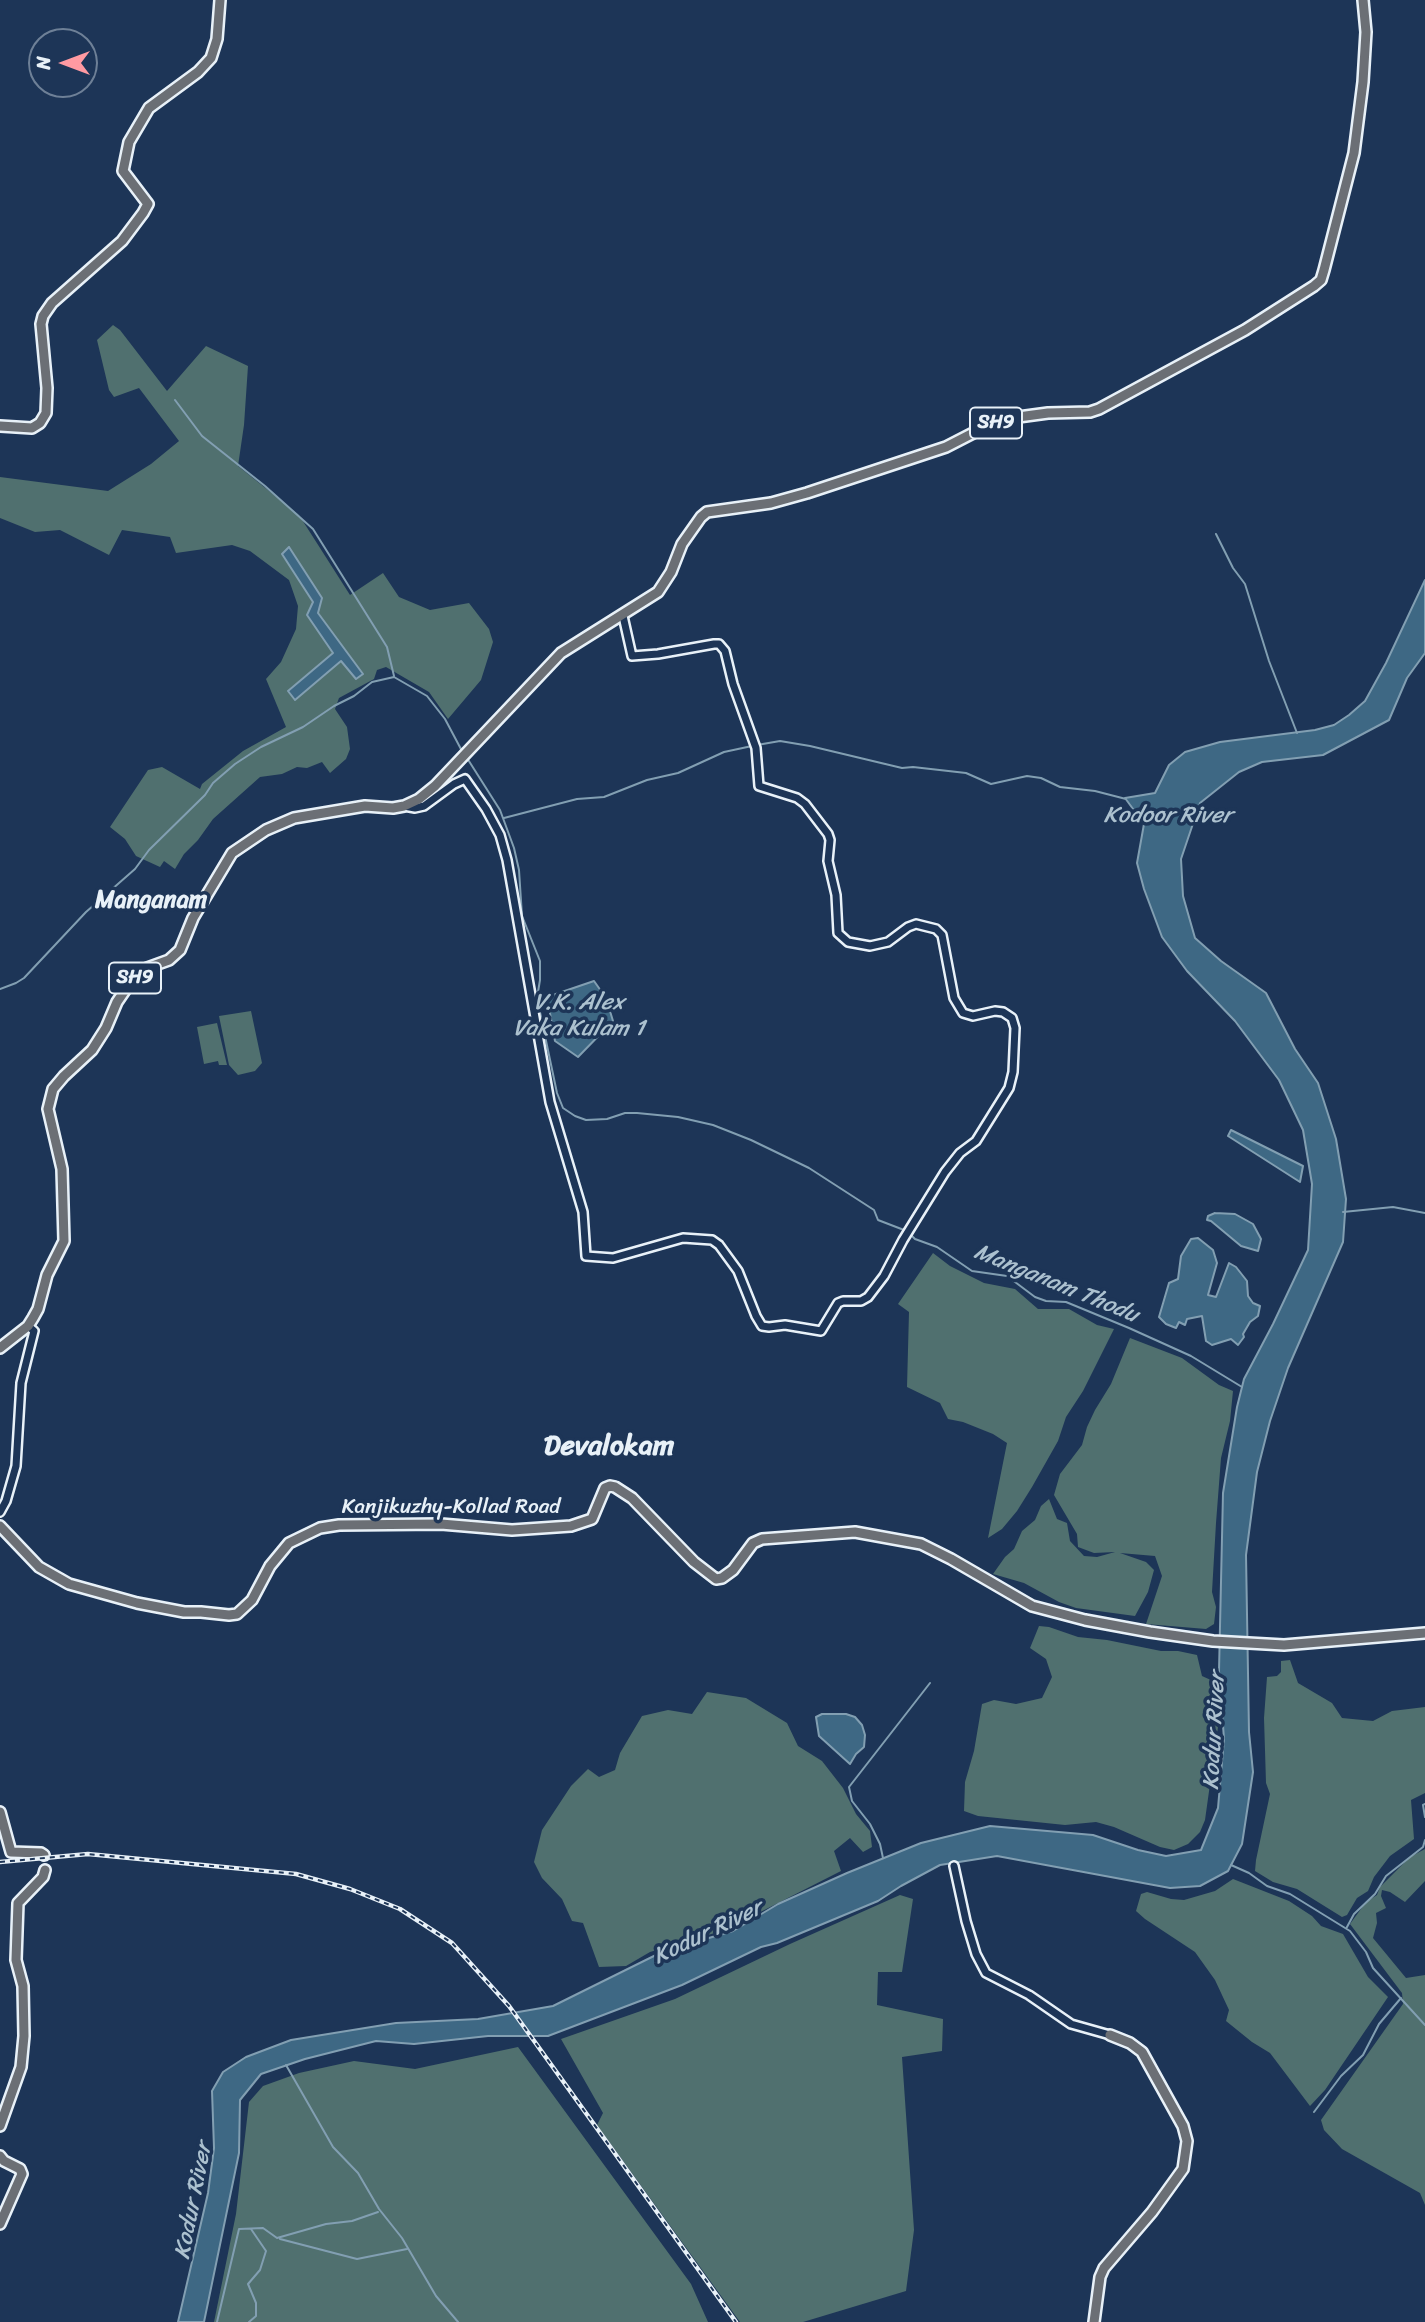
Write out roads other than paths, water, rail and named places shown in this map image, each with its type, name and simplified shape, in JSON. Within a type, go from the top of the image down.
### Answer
[{"type":"main road","points":[[0,426],[32,429],[40,424],[47,413],[41,324],[43,316],[52,303],[128,235],[143,213],[148,204],[123,171],[128,142],[149,108],[198,72],[211,58],[220,25],[220,0]]},
{"type":"main road","name":"SH9","points":[[0,1349],[27,1326],[38,1309],[44,1285],[61,1251],[65,1233],[62,1170],[48,1109],[50,1096],[64,1076],[92,1050],[125,990],[138,975],[147,968],[169,960],[180,950],[194,918],[232,853],[266,830],[294,818],[365,806],[393,808],[419,799],[435,786],[561,653],[659,592],[671,572],[682,544],[707,512],[771,503],[807,493],[946,447],[999,421],[1048,413],[1090,412],[1099,409],[1245,330],[1314,286],[1321,280],[1354,153],[1364,71],[1366,32],[1363,0]]},
{"type":"main road","name":"Kanjikuzhy-Kollad Road","points":[[0,1526],[39,1567],[69,1584],[137,1604],[184,1612],[229,1615],[237,1614],[252,1600],[282,1550],[298,1537],[320,1528],[339,1525],[441,1524],[512,1530],[571,1526],[592,1519],[605,1488],[610,1486],[632,1497],[694,1562],[716,1579],[733,1570],[753,1543],[762,1539],[855,1532],[920,1544],[1032,1606],[1085,1620],[1213,1642],[1284,1645],[1425,1633]]},
{"type":"main road","points":[[0,1812],[11,1852],[44,1855]]},
{"type":"main road","points":[[0,2126],[21,2067],[24,2036],[23,1986],[16,1960],[18,1903],[43,1877],[45,1870]]},
{"type":"main road","points":[[1094,2322],[1100,2277],[1104,2268],[1168,2192],[1183,2169],[1187,2141],[1182,2126],[1142,2052],[1130,2043],[1110,2035]]},
{"type":"main road","points":[[0,2156],[4,2161],[20,2168],[22,2174],[0,2224]]},
{"type":"street","points":[[404,806],[424,806],[454,783],[465,779],[486,808],[500,835],[507,860],[550,1102],[583,1212],[586,1256],[613,1258],[683,1238],[712,1240],[719,1245],[738,1271],[762,1326],[786,1325],[821,1331],[838,1303],[861,1301],[868,1297],[884,1276],[949,1166],[964,1149],[976,1141],[1009,1088],[1013,1072],[1014,1023],[1009,1014],[1003,1012],[969,1016],[963,1013],[954,998],[942,935],[936,929],[916,924],[908,926],[888,942],[870,946],[848,942],[838,933],[836,895],[828,862],[828,834],[805,804],[797,798],[759,786],[755,745],[733,684],[728,656],[722,647],[714,644],[632,656],[623,616]]},
{"type":"street","points":[[0,1512],[16,1466],[21,1383],[34,1331],[27,1326]]},
{"type":"street","points":[[954,1866],[966,1921],[976,1954],[986,1973],[1030,1995],[1071,2024],[1110,2035]]},
{"type":"water","points":[[289,547],[322,598],[318,613],[363,674],[356,679],[341,661],[295,700],[288,691],[333,653],[307,615],[313,602],[282,554]]},
{"type":"water","name":"Kodoor River","points":[[1425,580],[1425,653],[1407,678],[1389,720],[1323,755],[1262,762],[1239,772],[1200,803],[1181,859],[1183,896],[1195,938],[1221,961],[1266,993],[1295,1049],[1318,1083],[1336,1139],[1346,1199],[1343,1242],[1288,1368],[1270,1421],[1257,1472],[1246,1555],[1249,1732],[1253,1772],[1242,1844],[1228,1871],[1200,1886],[1170,1888],[997,1856],[940,1865],[878,1901],[777,1943],[761,1947],[682,1985],[548,2036],[488,2036],[414,2044],[376,2041],[305,2059],[261,2074],[240,2100],[239,2153],[204,2322],[178,2322],[208,2193],[214,2148],[212,2091],[223,2072],[246,2057],[291,2040],[396,2023],[478,2019],[553,2006],[664,1951],[733,1931],[778,1904],[847,1873],[921,1843],[990,1826],[1093,1835],[1166,1856],[1201,1850],[1218,1808],[1224,1739],[1219,1671],[1223,1493],[1237,1407],[1244,1379],[1308,1250],[1312,1184],[1303,1130],[1279,1080],[1235,1021],[1187,971],[1162,937],[1137,863],[1144,824],[1125,798],[1155,793],[1169,765],[1185,752],[1220,742],[1315,730],[1334,725],[1349,715],[1365,701]]},
{"type":"water","name":"V.K. Alex Vaka Kulam 1","points":[[594,981],[606,998],[613,1021],[578,1057],[555,1041],[547,997]]},
{"type":"water","points":[[1231,1130],[1303,1166],[1300,1182],[1228,1136]]},
{"type":"water","points":[[1215,1213],[1235,1214],[1253,1224],[1261,1239],[1258,1251],[1241,1246],[1207,1220],[1208,1216]]},
{"type":"water","points":[[1198,1238],[1213,1250],[1217,1263],[1208,1295],[1216,1297],[1229,1263],[1236,1267],[1247,1281],[1248,1296],[1253,1303],[1260,1306],[1258,1316],[1250,1322],[1238,1345],[1231,1339],[1212,1345],[1206,1341],[1202,1316],[1187,1319],[1185,1325],[1179,1322],[1176,1328],[1159,1317],[1169,1283],[1178,1279],[1181,1256],[1191,1239]]},
{"type":"water","points":[[822,1714],[846,1714],[855,1717],[862,1725],[864,1747],[850,1764],[819,1736],[816,1717]]},
{"type":"waterway","points":[[175,400],[202,436],[265,486],[313,529],[387,647],[394,676]]},
{"type":"waterway","points":[[1216,534],[1233,568],[1245,584],[1269,661],[1297,733]]},
{"type":"waterway","points":[[0,989],[24,978],[86,912],[135,869],[149,850],[205,795],[213,783],[235,764],[261,747],[303,727],[372,682],[394,677],[427,696],[445,719],[462,751]]},
{"type":"waterway","points":[[757,745],[780,741],[902,768],[966,773],[991,784],[1027,776],[1041,778],[1060,787],[1095,791],[1126,799]]},
{"type":"waterway","points":[[504,818],[577,799],[604,797],[647,780],[678,773],[724,752],[752,746]]},
{"type":"waterway","points":[[467,758],[500,810],[514,848],[519,870],[522,916],[540,961],[537,998],[557,1093],[563,1108],[586,1120],[637,1113],[678,1117],[713,1125],[809,1168],[874,1210],[878,1220],[904,1230]]},
{"type":"waterway","points":[[1343,1212],[1393,1207],[1425,1213]]},
{"type":"waterway","name":"Manganam Thodu","points":[[909,1233],[915,1239],[937,1247],[972,1271],[1007,1276],[1035,1297],[1046,1301],[1066,1302],[1129,1328],[1191,1356],[1242,1387]]},
{"type":"waterway","points":[[883,1858],[880,1844],[870,1824],[852,1801],[849,1787],[930,1683]]},
{"type":"waterway","points":[[1425,1804],[1425,1817]]},
{"type":"waterway","points":[[1347,1927],[1354,1914],[1375,1894],[1386,1876],[1423,1847],[1425,1840]]},
{"type":"waterway","points":[[1231,1865],[1249,1873],[1267,1886],[1290,1894],[1350,1931],[1366,1952],[1373,1968],[1425,2025]]},
{"type":"waterway","points":[[1314,2112],[1341,2076],[1363,2055],[1379,2024],[1401,1998]]},
{"type":"waterway","points":[[286,2065],[333,2147],[358,2173],[379,2209],[402,2238],[436,2296],[458,2322]]},
{"type":"waterway","points":[[217,2322],[239,2229],[263,2228],[277,2238],[326,2224],[352,2221],[378,2212]]},
{"type":"waterway","points":[[249,2322],[256,2316],[256,2303],[248,2284],[260,2270],[266,2251],[251,2229]]},
{"type":"waterway","points":[[280,2239],[357,2259],[407,2249]]},
{"type":"railway","points":[[0,1862],[88,1854],[296,1874],[350,1889],[400,1909],[452,1943],[509,2006],[736,2322]]},
{"type":"district","name":"Manganam","points":[[151,901]]},
{"type":"district","name":"Devalokam","points":[[609,1447]]},
{"type":"water label","name":"Kodur River","points":[[1215,1731]]},
{"type":"water label","name":"Kodur River","points":[[708,1933]]},
{"type":"water label","name":"Kodur River","points":[[194,2201]]}]
